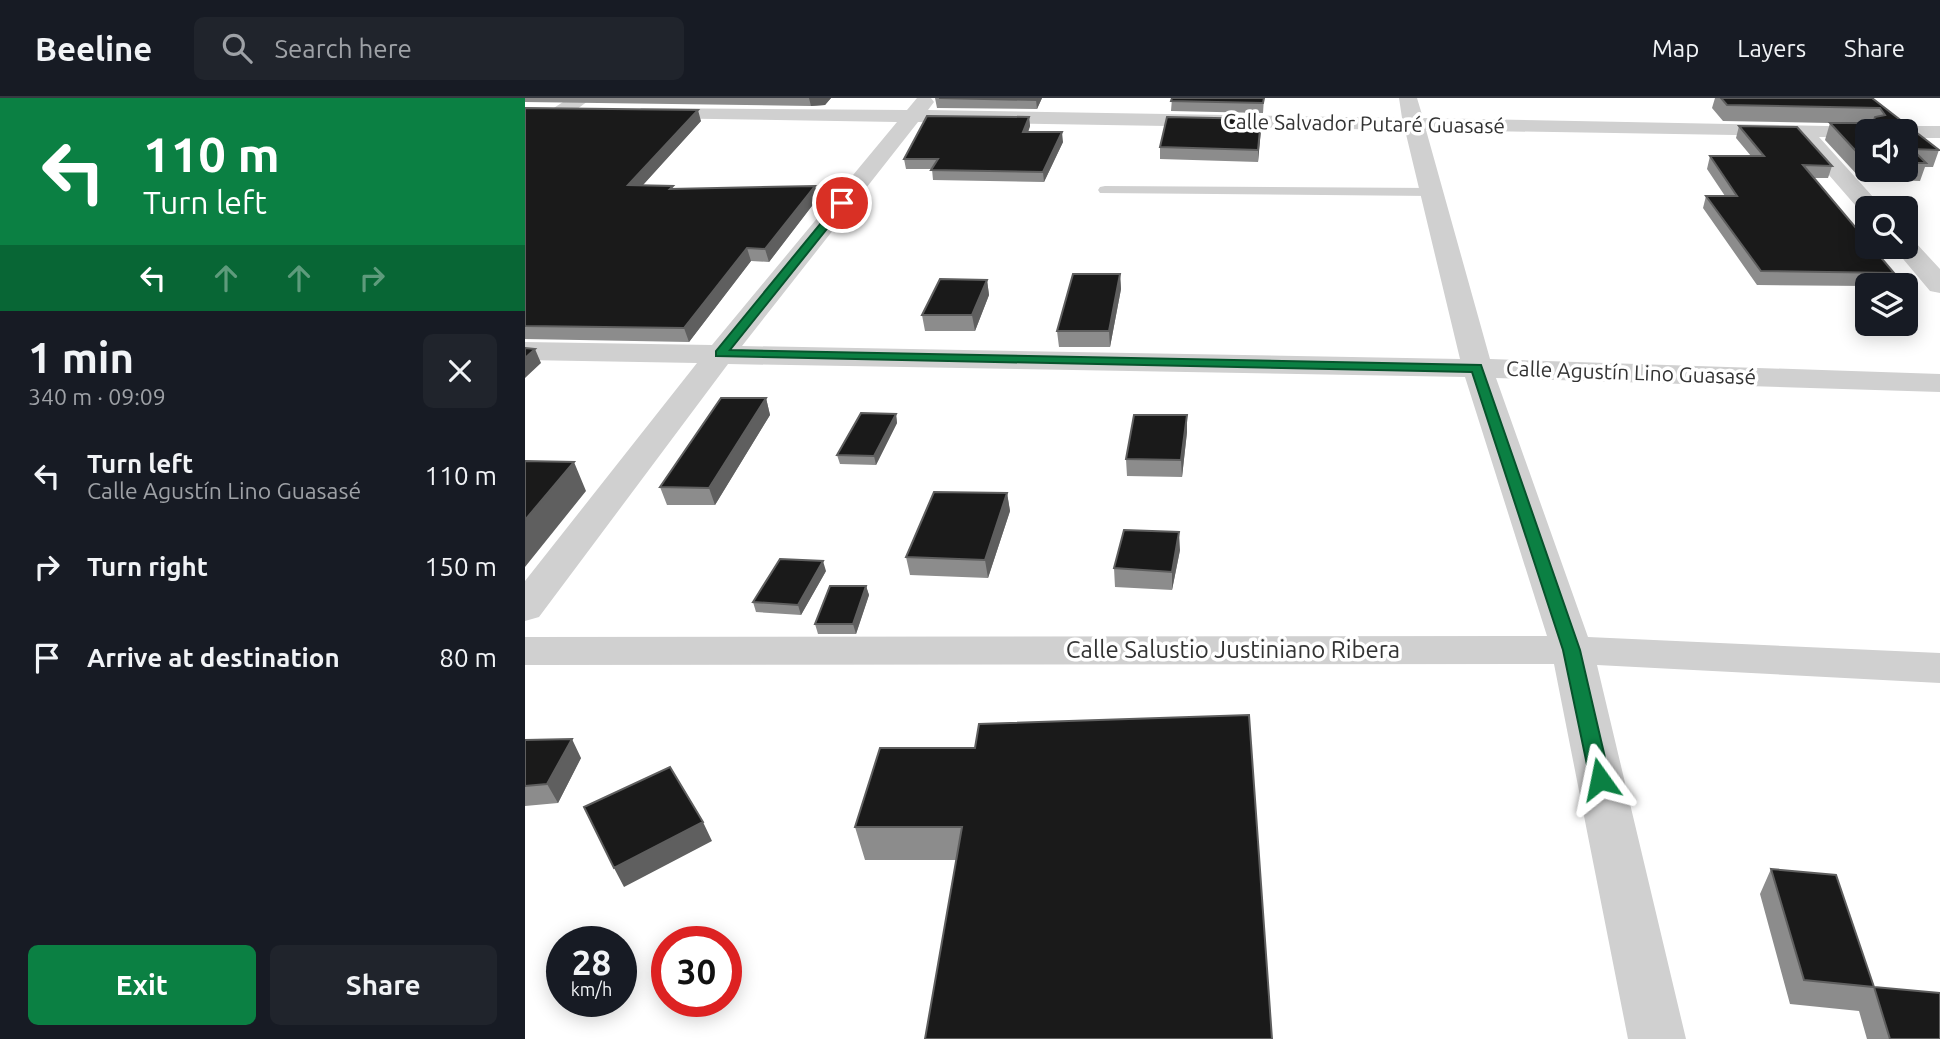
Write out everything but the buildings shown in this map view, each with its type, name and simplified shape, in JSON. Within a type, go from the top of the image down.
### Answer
[{"type":"street","points":[[525,110],[562,111],[586,105]]},
{"type":"street","points":[[525,608],[721,354],[920,107]]},
{"type":"street","name":"Calle Salvador Putaré Guasasé","points":[[632,112],[920,107],[1410,111],[1855,131]]},
{"type":"street","points":[[525,137],[562,111]]},
{"type":"street","points":[[1410,111],[1477,368],[1572,650],[1657,1039]]},
{"type":"street","points":[[1801,130],[1860,196]]},
{"type":"street","points":[[1918,132],[1940,132]]},
{"type":"street","points":[[1917,259],[1940,285]]},
{"type":"street","name":"Calle Agustín Lino Guasasé","points":[[525,351],[1477,368],[1940,383]]},
{"type":"street","name":"Calle Salustio Justiniano Ribera","points":[[525,651],[1572,650],[1940,668]]},
{"type":"lane","points":[[1105,190],[1431,192]]},
{"type":"route","points":[[842,203],[721,354],[1477,368],[1572,650],[1600,779]]}]
